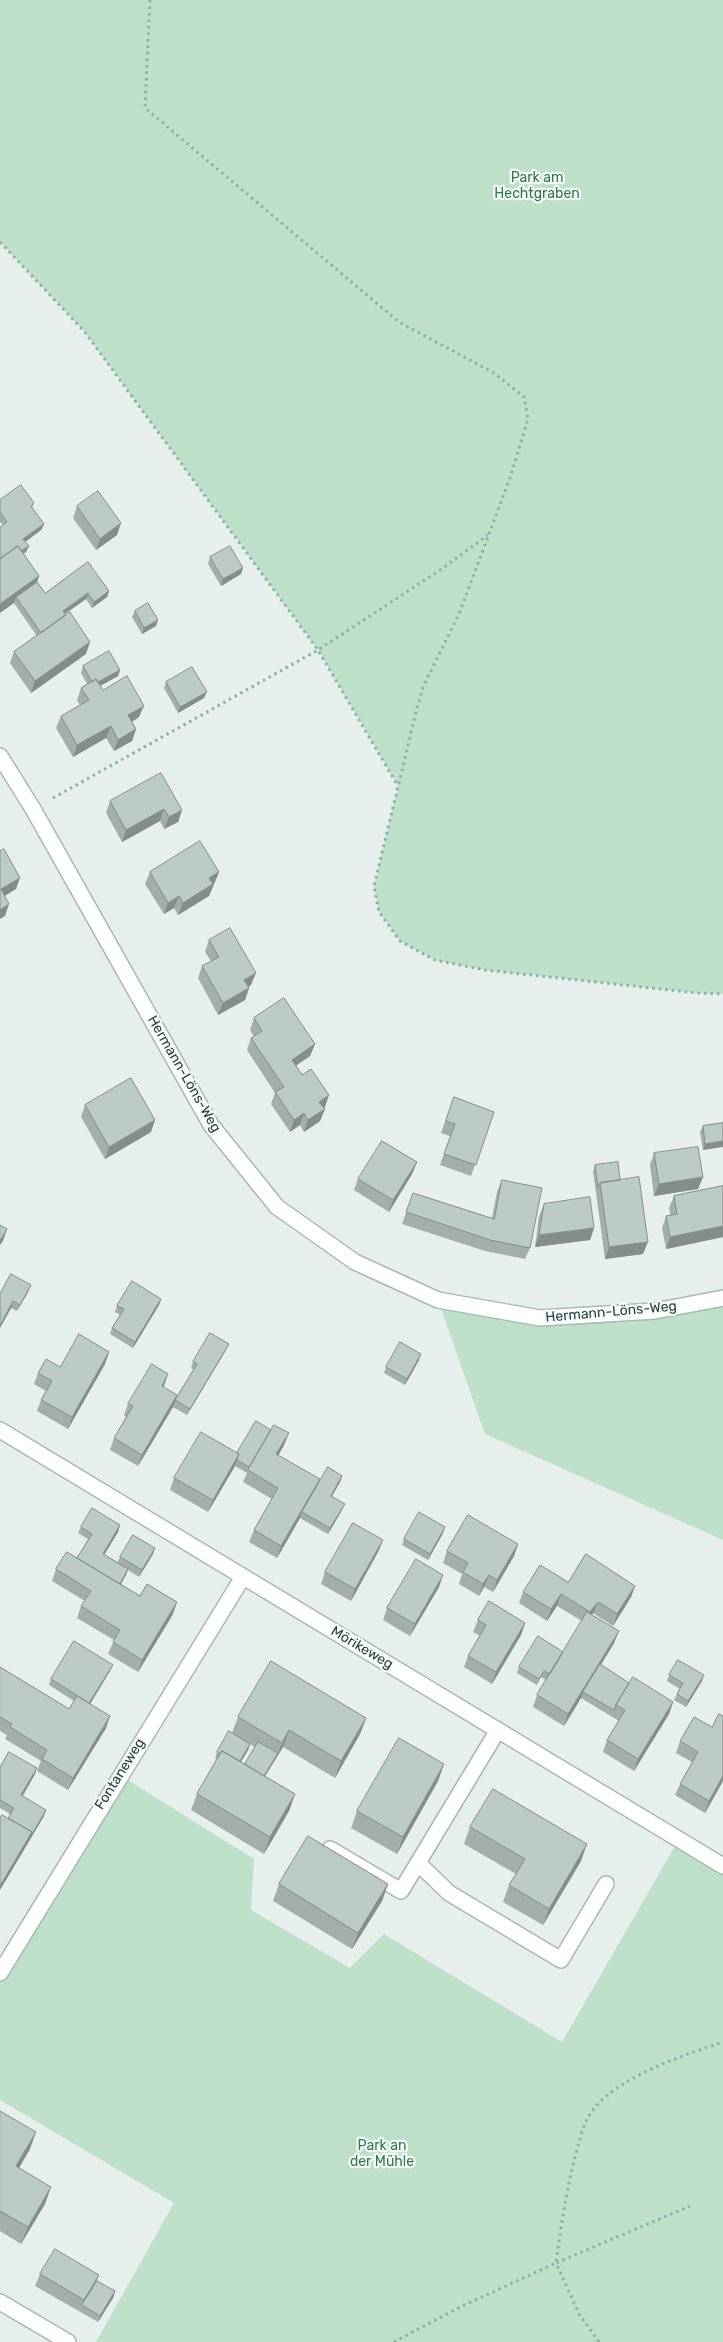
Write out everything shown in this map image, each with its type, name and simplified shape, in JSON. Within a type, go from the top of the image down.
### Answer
[{"type":"street","name":"Hermann-Löns-Weg","points":[[0,756],[33,809],[211,1124],[277,1207],[355,1262],[438,1300],[540,1318],[654,1311],[723,1298]]},
{"type":"street","name":"Mörikeweg","points":[[0,1430],[723,1866]]},
{"type":"street","name":"Fontaneweg","points":[[0,1973],[243,1577]]},
{"type":"street","points":[[318,1842],[401,1891],[498,1730]]},
{"type":"street","points":[[418,1863],[448,1893],[561,1960],[606,1884]]},
{"type":"street","points":[[0,2302],[68,2342]]},
{"type":"path","points":[[150,0],[145,108],[399,322],[494,373],[524,397],[528,418],[490,534],[459,614],[423,687],[374,886],[379,912],[400,941],[435,960],[485,970],[697,993],[723,994]]},
{"type":"path","points":[[0,242],[84,331],[318,650],[398,786]]},
{"type":"path","points":[[33,809],[318,650],[440,570],[490,534]]},
{"type":"path","points":[[599,2342],[579,2314],[556,2263],[565,2199],[579,2142],[590,2114],[609,2094],[629,2081],[674,2058],[723,2042]]},
{"type":"path","points":[[394,2342],[460,2307],[556,2263],[690,2206]]},
{"type":"green space","name":"Park am Hechtgraben","points":[[0,0],[723,0],[723,994],[697,993],[485,970],[435,960],[400,941],[379,912],[374,886],[398,786],[318,650],[84,331],[0,242]]},
{"type":"green space","points":[[723,1298],[723,1540],[485,1434],[438,1300],[540,1318]]},
{"type":"green space","name":"Park an der Mühle","points":[[120,1775],[254,1859],[251,1910],[350,1968],[384,1934],[562,2042],[679,1839],[723,1866],[723,2342],[96,2342],[174,2203],[0,2100],[0,1973]]},
{"type":"building","points":[[21,485],[34,503],[31,506],[44,524],[23,539],[29,546],[21,551],[18,546],[0,559],[0,527],[7,522],[0,512],[0,500]]},
{"type":"building","points":[[98,491],[121,523],[100,539],[77,506]]},
{"type":"building","points":[[18,546],[39,576],[0,604],[0,559]]},
{"type":"building","points":[[230,546],[243,568],[223,579],[210,557]]},
{"type":"building","points":[[88,562],[109,591],[94,602],[88,593],[63,611],[66,615],[41,633],[16,597],[37,582],[45,593]]},
{"type":"building","points":[[148,603],[158,620],[144,628],[135,611]]},
{"type":"building","points":[[70,612],[90,642],[35,681],[14,652]]},
{"type":"building","points":[[109,651],[120,670],[98,682],[96,679],[92,682],[83,666]]},
{"type":"building","points":[[192,667],[207,692],[180,707],[166,682]]},
{"type":"building","points":[[127,676],[144,706],[128,715],[136,729],[118,740],[111,726],[77,745],[61,716],[89,700],[81,688],[96,679],[103,690]]},
{"type":"building","points":[[161,773],[182,810],[169,817],[164,809],[126,830],[110,801]]},
{"type":"building","points":[[200,841],[219,872],[209,878],[213,884],[183,903],[179,896],[168,903],[150,872]]},
{"type":"building","points":[[4,849],[20,878],[1,889],[9,904],[0,910],[0,851]]},
{"type":"building","points":[[230,928],[256,973],[244,980],[249,988],[223,1003],[202,966],[219,957],[209,940]]},
{"type":"building","points":[[284,998],[315,1044],[292,1060],[302,1075],[311,1069],[329,1095],[319,1102],[325,1109],[308,1120],[304,1113],[294,1120],[275,1092],[284,1087],[251,1038],[262,1031],[254,1018]]},
{"type":"building","points":[[131,1078],[155,1120],[109,1147],[85,1105]]},
{"type":"building","points":[[454,1097],[494,1112],[476,1165],[444,1154],[455,1124],[446,1121]]},
{"type":"building","points":[[723,1123],[723,1141],[705,1144],[703,1126]]},
{"type":"building","points":[[382,1141],[417,1162],[393,1200],[358,1179]]},
{"type":"building","points":[[698,1147],[703,1177],[659,1184],[654,1153]]},
{"type":"building","points":[[618,1162],[620,1180],[600,1183],[598,1188],[595,1165]]},
{"type":"building","points":[[639,1177],[648,1242],[609,1247],[600,1183]]},
{"type":"building","points":[[502,1180],[542,1188],[530,1248],[490,1240],[406,1212],[413,1193],[494,1219]]},
{"type":"building","points":[[723,1186],[723,1226],[670,1237],[666,1216],[677,1214],[674,1196]]},
{"type":"building","points":[[590,1197],[594,1228],[539,1235],[544,1204]]},
{"type":"building","points":[[0,1225],[7,1229],[0,1241]]},
{"type":"building","points":[[11,1274],[31,1285],[20,1305],[13,1301],[0,1326],[0,1294]]},
{"type":"building","points":[[132,1281],[161,1299],[135,1342],[112,1328],[124,1309],[117,1306]]},
{"type":"building","points":[[210,1333],[229,1344],[190,1409],[175,1400],[197,1364],[193,1362]]},
{"type":"building","points":[[79,1334],[109,1352],[72,1417],[41,1400],[52,1381],[38,1373],[46,1359],[60,1367]]},
{"type":"building","points":[[400,1342],[421,1354],[407,1379],[386,1367]]},
{"type":"building","points":[[152,1364],[168,1374],[162,1386],[177,1395],[142,1455],[114,1438],[133,1406],[128,1404]]},
{"type":"building","points":[[256,1421],[271,1430],[249,1467],[237,1460],[239,1454],[237,1453]]},
{"type":"building","points":[[274,1425],[289,1433],[276,1454],[320,1479],[281,1546],[254,1530],[278,1488],[248,1470]]},
{"type":"building","points":[[201,1432],[239,1454],[213,1500],[174,1478]]},
{"type":"building","points":[[328,1467],[342,1476],[331,1496],[345,1504],[330,1528],[302,1512]]},
{"type":"building","points":[[92,1508],[120,1525],[103,1554],[128,1569],[120,1584],[77,1558],[92,1534],[81,1527]]},
{"type":"building","points":[[419,1512],[445,1527],[430,1554],[404,1539]]},
{"type":"building","points":[[468,1515],[518,1544],[497,1580],[489,1575],[483,1584],[463,1572],[468,1563],[447,1551]]},
{"type":"building","points":[[353,1523],[383,1540],[355,1589],[325,1572]]},
{"type":"building","points":[[133,1535],[155,1548],[142,1570],[120,1557]]},
{"type":"building","points":[[67,1552],[140,1596],[147,1584],[177,1602],[142,1660],[113,1642],[120,1630],[81,1606],[91,1591],[56,1569]]},
{"type":"building","points":[[586,1554],[635,1586],[617,1614],[598,1602],[590,1612],[561,1594],[551,1609],[523,1592],[540,1565],[568,1582]]},
{"type":"building","points":[[416,1559],[443,1575],[415,1624],[387,1608]]},
{"type":"building","points":[[489,1601],[525,1623],[496,1672],[468,1656],[486,1625],[478,1620]]},
{"type":"building","points":[[587,1612],[619,1631],[568,1714],[537,1695]]},
{"type":"building","points":[[538,1636],[563,1652],[550,1674],[544,1671],[539,1679],[519,1667]]},
{"type":"building","points":[[74,1641],[113,1665],[89,1703],[51,1679]]},
{"type":"building","points":[[678,1660],[704,1675],[688,1701],[677,1694],[683,1683],[669,1675]]},
{"type":"building","points":[[271,1661],[366,1718],[341,1761],[289,1730],[282,1743],[238,1717]]},
{"type":"building","points":[[600,1664],[629,1683],[614,1710],[583,1692]]},
{"type":"building","points":[[0,1667],[69,1709],[77,1696],[110,1716],[73,1778],[42,1759],[47,1750],[10,1727],[12,1724],[0,1717]]},
{"type":"building","points":[[633,1677],[673,1702],[638,1759],[607,1740],[625,1710],[616,1705]]},
{"type":"building","points":[[719,1714],[723,1716],[723,1776],[709,1801],[680,1784],[698,1752],[680,1741],[694,1717],[712,1727]]},
{"type":"building","points":[[229,1731],[250,1744],[240,1761],[222,1751],[220,1754],[217,1752]]},
{"type":"building","points":[[399,1738],[444,1764],[403,1837],[357,1811]]},
{"type":"building","points":[[258,1742],[278,1753],[264,1776],[245,1764]]},
{"type":"building","points":[[222,1751],[295,1794],[270,1837],[197,1794]]},
{"type":"building","points":[[9,1752],[37,1768],[21,1795],[46,1810],[30,1838],[32,1832],[8,1818],[14,1808],[0,1800],[0,1768]]},
{"type":"building","points":[[493,1789],[587,1844],[549,1909],[509,1885],[525,1859],[470,1827]]},
{"type":"building","points":[[2,1815],[32,1832],[0,1886],[0,1819]]},
{"type":"building","points":[[308,1836],[388,1884],[358,1933],[279,1884]]},
{"type":"building","points":[[0,2111],[36,2132],[16,2166],[51,2187],[28,2227],[0,2211]]},
{"type":"building","points":[[55,2249],[99,2275],[84,2300],[40,2274]]},
{"type":"building","points":[[97,2281],[115,2291],[100,2316],[82,2305]]}]
